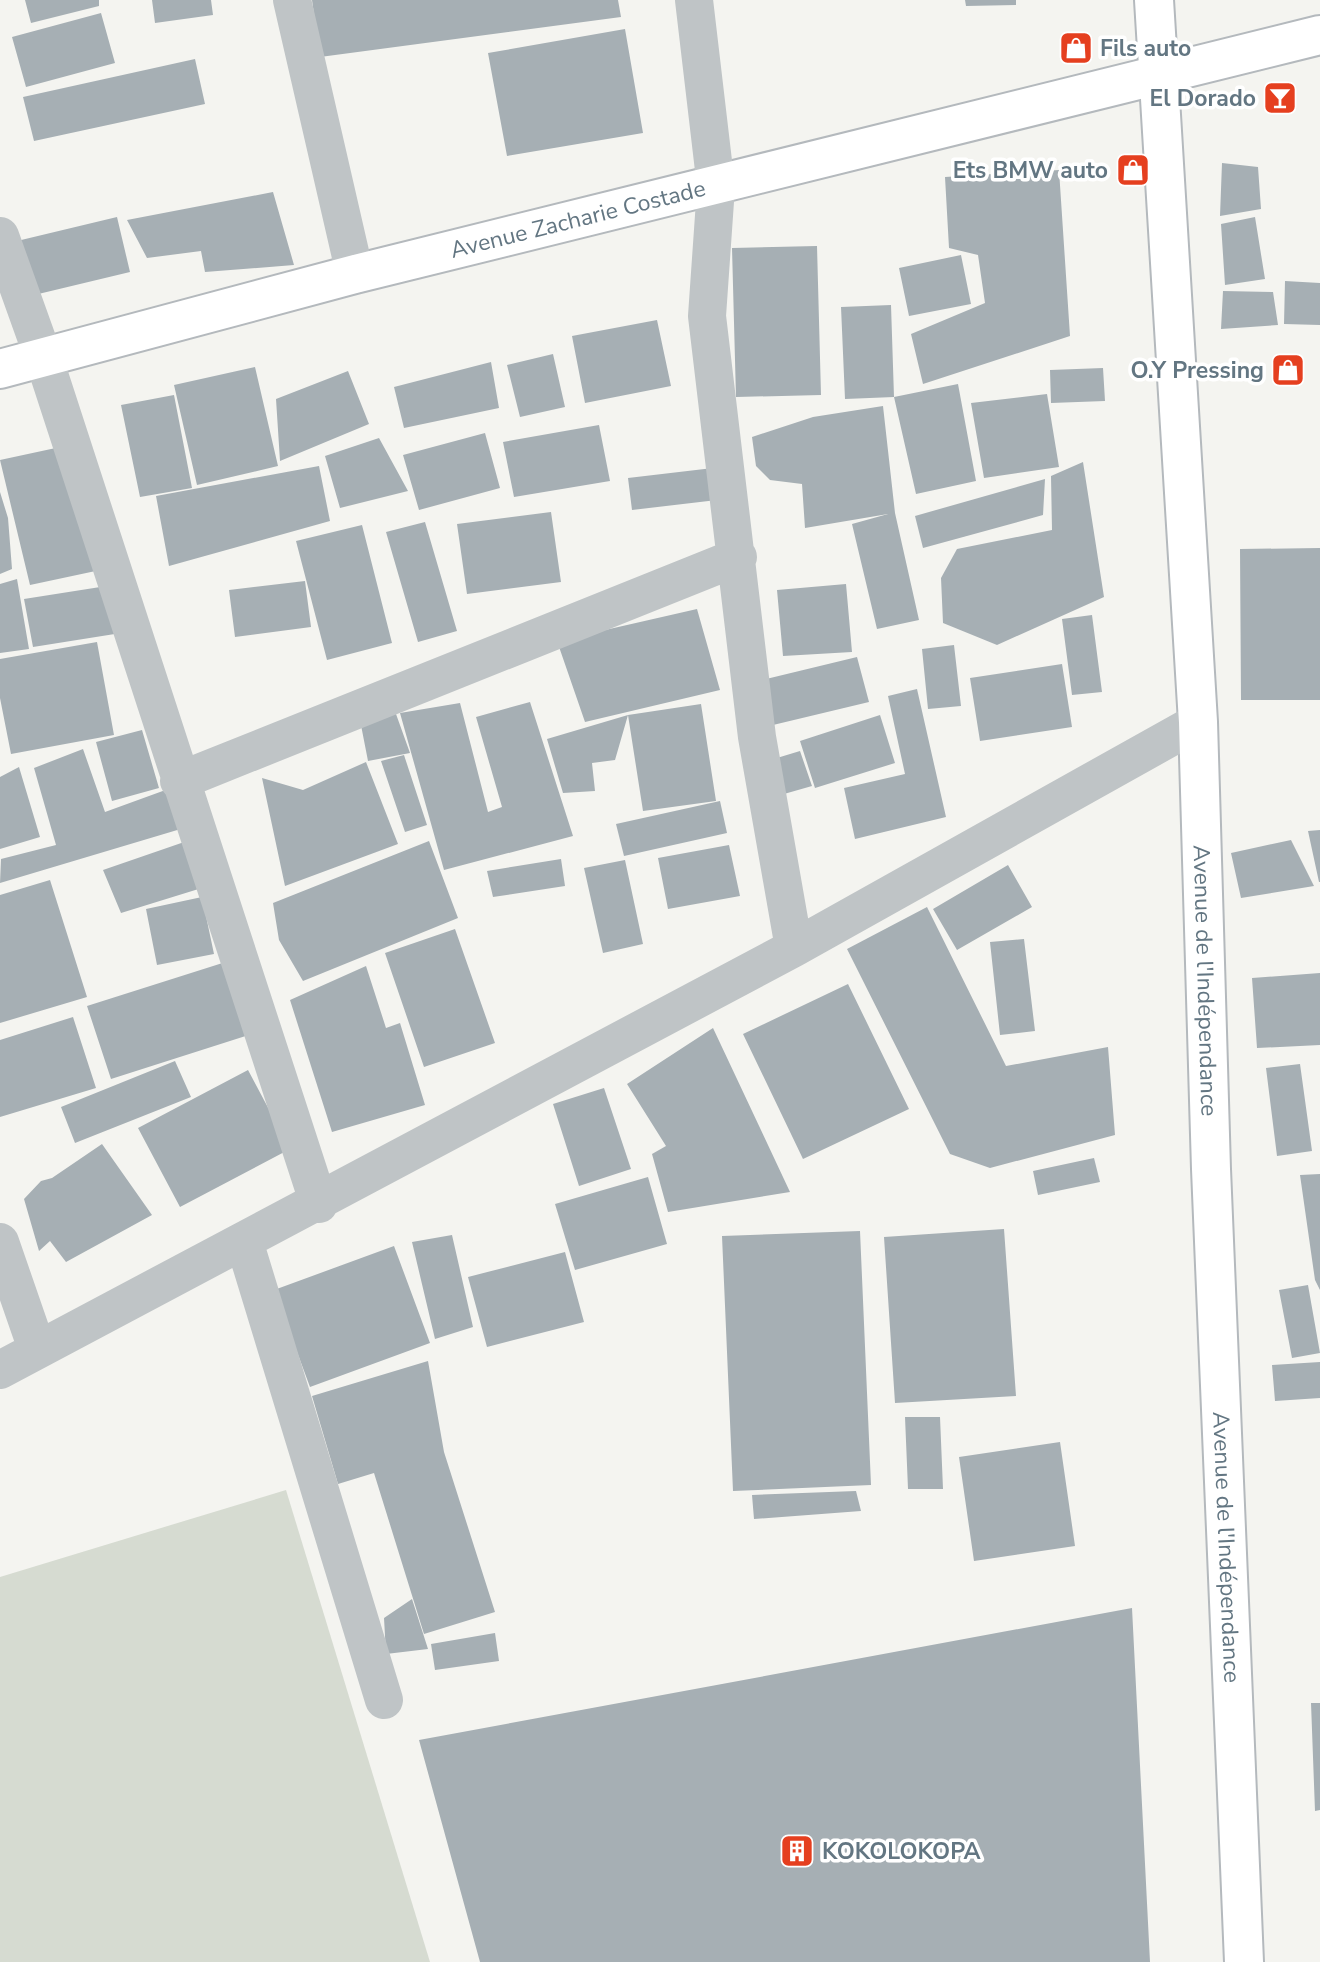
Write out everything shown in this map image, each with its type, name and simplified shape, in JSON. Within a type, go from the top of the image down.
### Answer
[{"type":"street","points":[[292,0],[355,274]]},
{"type":"street","points":[[694,0],[716,187],[707,316],[738,557],[757,737],[794,948]]},
{"type":"street","name":"Avenue de l'Indépendance","points":[[1154,0],[1198,722],[1212,1169],[1244,1962]]},
{"type":"street","name":"Avenue Zacharie Costade","points":[[0,369],[355,274],[716,187],[1320,35]]},
{"type":"street","points":[[0,236],[44,359],[319,1203]]},
{"type":"street","points":[[179,780],[738,557]]},
{"type":"street","points":[[0,1370],[319,1203],[794,948],[1198,722]]},
{"type":"street","points":[[244,1241],[384,1700]]},
{"type":"street","points":[[0,1242],[37,1349]]},
{"type":"shaded area","points":[[286,1490],[430,1962],[0,1962],[0,1577]]},
{"type":"building","points":[[25,0],[99,0],[99,6],[31,23]]},
{"type":"building","points":[[152,0],[211,0],[213,15],[155,23]]},
{"type":"building","points":[[312,0],[618,0],[621,17],[320,57]]},
{"type":"building","points":[[965,0],[1016,0],[1016,5],[966,6]]},
{"type":"building","points":[[101,13],[115,63],[26,87],[12,37]]},
{"type":"building","points":[[625,29],[643,133],[507,156],[488,53]]},
{"type":"building","points":[[195,59],[205,104],[34,141],[23,97]]},
{"type":"building","points":[[1222,163],[1258,167],[1261,209],[1220,216]]},
{"type":"building","points":[[1059,170],[1070,336],[923,384],[911,334],[985,303],[978,255],[949,248],[945,177]]},
{"type":"building","points":[[273,192],[294,265],[205,272],[201,251],[147,258],[127,220]]},
{"type":"building","points":[[117,217],[130,272],[30,296],[17,241]]},
{"type":"building","points":[[1255,217],[1265,279],[1225,285],[1221,224]]},
{"type":"building","points":[[817,246],[821,395],[736,397],[732,248]]},
{"type":"building","points":[[961,255],[971,304],[909,316],[899,268]]},
{"type":"building","points":[[1285,281],[1320,283],[1320,325],[1284,324]]},
{"type":"building","points":[[1223,291],[1273,292],[1278,325],[1221,329]]},
{"type":"building","points":[[891,305],[894,397],[845,399],[841,307]]},
{"type":"building","points":[[657,320],[671,386],[585,403],[572,336]]},
{"type":"building","points":[[553,354],[565,407],[520,417],[507,365]]},
{"type":"building","points":[[491,362],[499,408],[404,428],[394,387]]},
{"type":"building","points":[[255,367],[278,466],[197,485],[174,385]]},
{"type":"building","points":[[1103,368],[1105,401],[1051,403],[1050,370]]},
{"type":"building","points":[[348,371],[369,424],[280,461],[276,399]]},
{"type":"building","points":[[958,384],[976,481],[916,494],[894,397]]},
{"type":"building","points":[[1047,394],[1059,467],[984,478],[971,403]]},
{"type":"building","points":[[174,395],[192,488],[140,497],[121,405]]},
{"type":"building","points":[[883,406],[895,513],[919,620],[877,629],[852,524],[888,514],[805,528],[802,484],[770,480],[756,466],[752,437],[813,417]]},
{"type":"building","points":[[599,425],[610,481],[514,497],[503,442]]},
{"type":"building","points":[[485,433],[500,488],[419,510],[403,455]]},
{"type":"building","points":[[379,438],[408,491],[340,508],[325,456]]},
{"type":"building","points":[[65,446],[105,569],[30,585],[0,460]]},
{"type":"building","points":[[1083,462],[1104,597],[997,645],[943,623],[941,578],[957,549],[1052,530],[1051,476]]},
{"type":"building","points":[[319,466],[330,521],[169,566],[156,496]]},
{"type":"building","points":[[713,468],[717,500],[632,510],[628,478]]},
{"type":"building","points":[[1045,479],[1043,515],[923,548],[915,516]]},
{"type":"building","points":[[0,492],[8,518],[12,569],[0,574]]},
{"type":"building","points":[[551,512],[561,582],[467,594],[457,524]]},
{"type":"building","points":[[425,522],[457,631],[418,642],[386,532]]},
{"type":"building","points":[[362,525],[392,643],[327,660],[296,541]]},
{"type":"building","points":[[1320,548],[1320,700],[1241,700],[1240,549]]},
{"type":"building","points":[[17,579],[29,649],[0,653],[0,584]]},
{"type":"building","points":[[305,581],[311,627],[235,637],[229,590]]},
{"type":"building","points":[[846,584],[852,652],[783,656],[777,590]]},
{"type":"building","points":[[113,585],[121,633],[33,647],[24,599]]},
{"type":"building","points":[[697,609],[720,690],[585,722],[557,641]]},
{"type":"building","points":[[1092,615],[1102,692],[1072,695],[1062,619]]},
{"type":"building","points":[[97,642],[114,735],[11,754],[0,698],[0,659]]},
{"type":"building","points":[[954,645],[961,706],[928,709],[922,649]]},
{"type":"building","points":[[857,657],[869,702],[773,725],[762,680]]},
{"type":"building","points":[[1062,664],[1072,727],[980,741],[970,678]]},
{"type":"building","points":[[917,689],[946,817],[855,839],[844,788],[905,774],[888,696]]},
{"type":"building","points":[[530,702],[573,836],[444,870],[400,713],[460,703],[488,812],[502,807],[476,717]]},
{"type":"building","points":[[701,704],[716,801],[643,811],[628,715]]},
{"type":"building","points":[[396,714],[410,753],[368,761],[360,720]]},
{"type":"building","points":[[628,715],[615,760],[592,763],[595,791],[563,793],[547,739]]},
{"type":"building","points":[[880,715],[895,763],[815,788],[800,741]]},
{"type":"building","points":[[142,730],[159,788],[112,801],[96,742]]},
{"type":"building","points":[[83,749],[105,812],[171,788],[184,828],[0,883],[1,859],[56,845],[34,768]]},
{"type":"building","points":[[800,751],[812,786],[777,796],[767,761]]},
{"type":"building","points":[[404,755],[427,825],[405,832],[381,761]]},
{"type":"building","points":[[366,762],[398,844],[285,886],[262,778],[303,790]]},
{"type":"building","points":[[19,767],[40,837],[0,849],[0,777]]},
{"type":"building","points":[[720,801],[727,833],[624,856],[616,824]]},
{"type":"building","points":[[1320,830],[1320,882],[1319,882],[1308,831]]},
{"type":"building","points":[[190,840],[205,887],[121,913],[103,870]]},
{"type":"building","points":[[1291,840],[1314,886],[1241,898],[1231,853]]},
{"type":"building","points":[[429,841],[458,918],[303,981],[279,940],[273,903]]},
{"type":"building","points":[[729,845],[740,896],[668,909],[658,858]]},
{"type":"building","points":[[561,859],[565,886],[493,897],[487,871]]},
{"type":"building","points":[[625,860],[643,944],[603,953],[584,868]]},
{"type":"building","points":[[1008,865],[1032,907],[957,950],[933,909]]},
{"type":"building","points":[[50,880],[87,997],[0,1023],[0,895]]},
{"type":"building","points":[[202,897],[214,954],[157,965],[146,909]]},
{"type":"building","points":[[927,907],[1006,1066],[1108,1047],[1115,1135],[990,1168],[950,1154],[847,949]]},
{"type":"building","points":[[455,929],[495,1043],[424,1067],[385,953]]},
{"type":"building","points":[[1024,939],[1035,1031],[1000,1035],[990,942]]},
{"type":"building","points":[[232,960],[255,1033],[111,1079],[87,1006]]},
{"type":"building","points":[[366,966],[386,1028],[400,1023],[425,1105],[332,1132],[290,1000]]},
{"type":"building","points":[[1320,973],[1320,1045],[1257,1048],[1252,978]]},
{"type":"building","points":[[848,984],[909,1109],[803,1159],[743,1034]]},
{"type":"building","points":[[73,1017],[96,1088],[0,1117],[0,1040]]},
{"type":"building","points":[[713,1028],[790,1192],[668,1212],[652,1154],[666,1146],[627,1084]]},
{"type":"building","points":[[175,1061],[191,1097],[75,1143],[61,1107]]},
{"type":"building","points":[[1300,1064],[1312,1151],[1277,1156],[1266,1068]]},
{"type":"building","points":[[248,1070],[290,1149],[180,1207],[138,1128]]},
{"type":"building","points":[[604,1088],[631,1169],[579,1186],[553,1104]]},
{"type":"building","points":[[102,1144],[152,1215],[66,1262],[50,1241],[39,1251],[24,1199],[41,1181],[52,1178]]},
{"type":"building","points":[[1094,1158],[1100,1182],[1038,1195],[1033,1171]]},
{"type":"building","points":[[1320,1174],[1320,1290],[1315,1280],[1300,1175]]},
{"type":"building","points":[[648,1177],[667,1244],[575,1270],[555,1204]]},
{"type":"building","points":[[1004,1229],[1016,1396],[895,1403],[884,1237]]},
{"type":"building","points":[[860,1231],[871,1485],[733,1491],[722,1236]]},
{"type":"building","points":[[452,1235],[473,1327],[435,1339],[412,1242]]},
{"type":"building","points":[[394,1246],[430,1343],[310,1387],[274,1290]]},
{"type":"building","points":[[565,1252],[584,1322],[487,1347],[468,1277]]},
{"type":"building","points":[[1308,1285],[1320,1353],[1292,1358],[1279,1290]]},
{"type":"building","points":[[428,1361],[444,1452],[495,1612],[424,1634],[374,1473],[338,1484],[312,1396]]},
{"type":"building","points":[[1320,1362],[1320,1398],[1275,1401],[1272,1365]]},
{"type":"building","points":[[905,1417],[940,1417],[943,1489],[908,1489]]},
{"type":"building","points":[[1060,1442],[1075,1546],[974,1561],[959,1457]]},
{"type":"building","points":[[856,1491],[861,1511],[754,1519],[752,1495]]},
{"type":"building","points":[[412,1599],[428,1649],[386,1654],[384,1618]]},
{"type":"building","name":"KOKOLOKOPA","points":[[1132,1608],[1150,1962],[480,1962],[419,1740]]},
{"type":"building","points":[[495,1633],[499,1661],[435,1670],[431,1644]]},
{"type":"building","points":[[1311,1703],[1320,1703],[1320,1810],[1315,1811]]},
{"type":"place","name":"Fils auto","points":[[1076,48]]},
{"type":"place","name":"El Dorado","points":[[1280,98]]},
{"type":"place","name":"Ets BMW auto","points":[[1133,170]]},
{"type":"place","name":"O.Y Pressing","points":[[1288,370]]},
{"type":"place","name":"KOKOLOKOPA","points":[[797,1851]]}]
